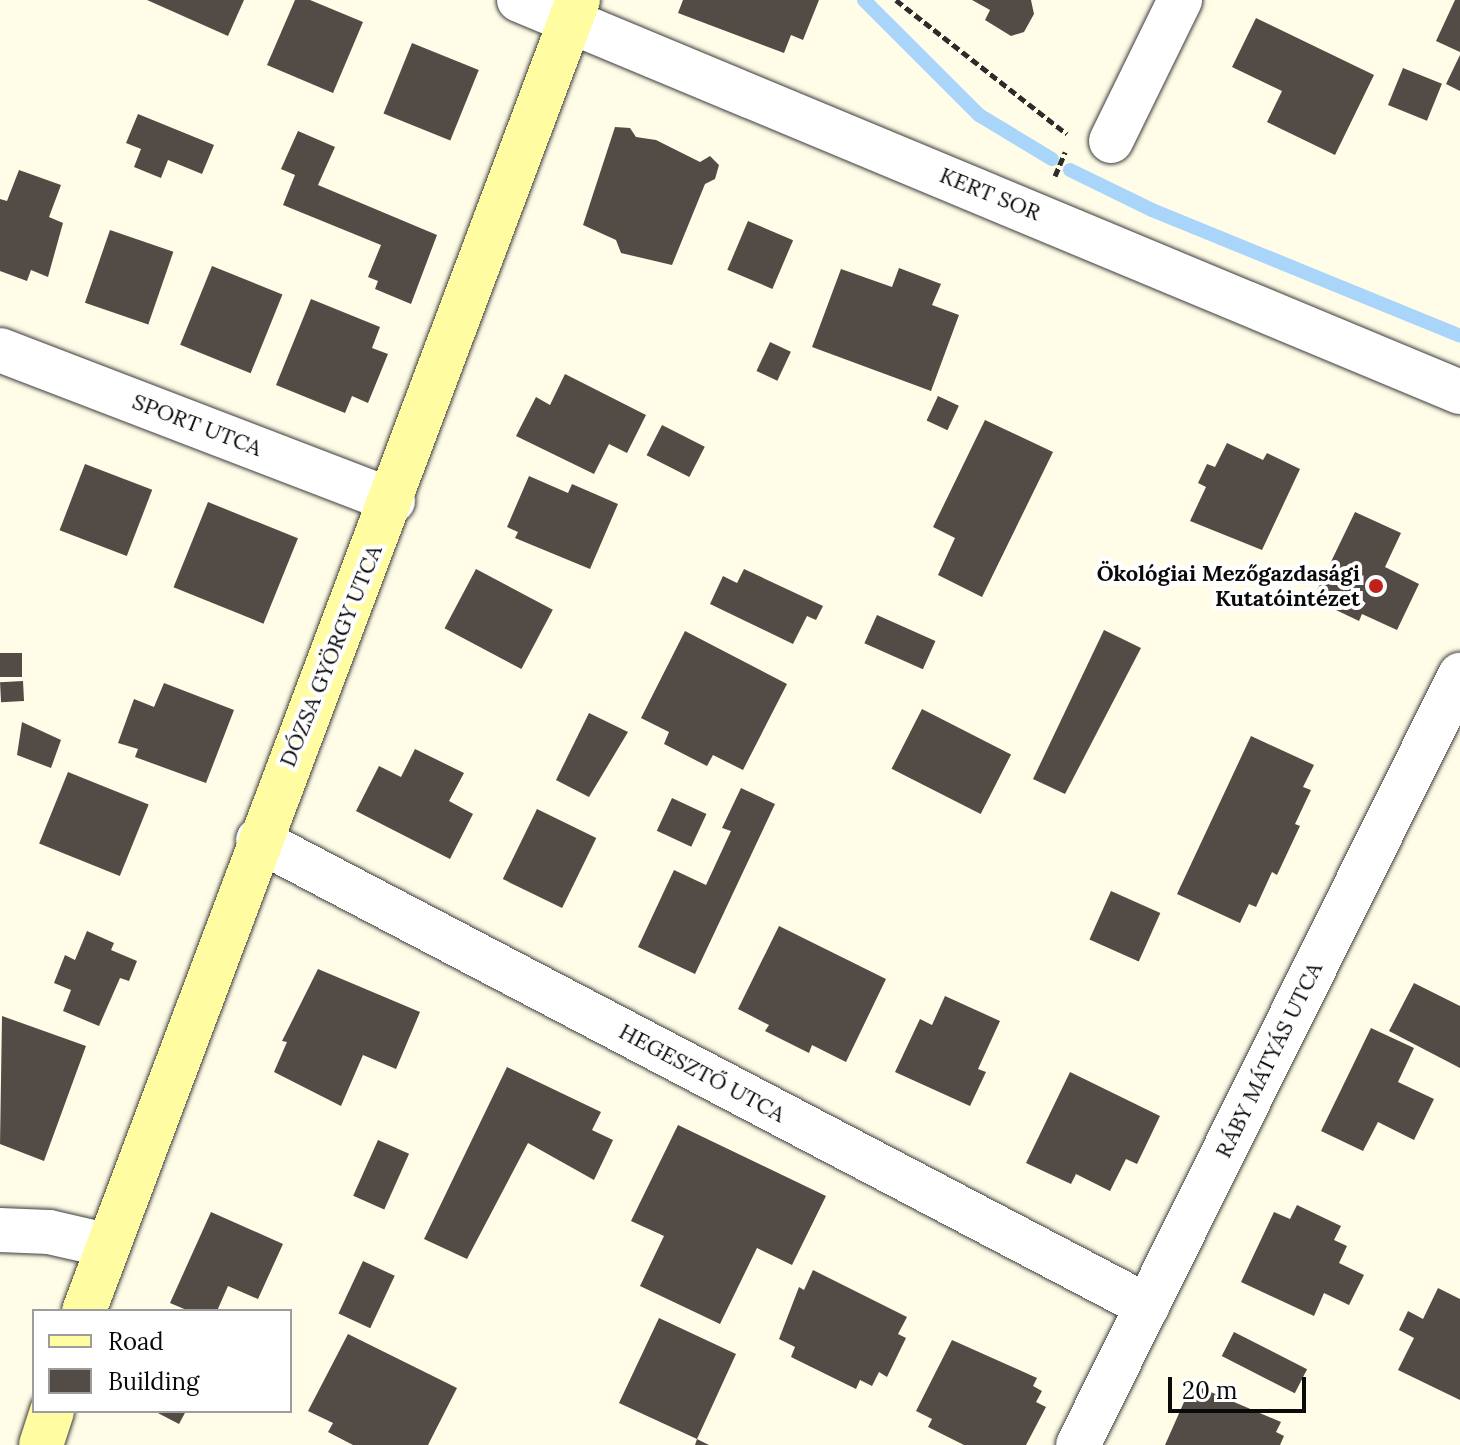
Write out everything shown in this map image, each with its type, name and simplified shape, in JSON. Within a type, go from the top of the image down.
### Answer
[{"type":"street","name":"KERT SOR","points":[[519,0],[574,10],[1460,392]]},
{"type":"street","points":[[1091,139],[1180,0]]},
{"type":"street","name":"DÓZSA GYÖRGY UTCA","points":[[85,1309],[258,840],[393,501],[574,10]]},
{"type":"street","name":"SPORT UTCA","points":[[0,350],[393,501]]},
{"type":"street","name":"RÁBY MÁTYÁS UTCA","points":[[1078,1445],[1460,675]]},
{"type":"street","name":"HEGESZTŐ UTCA","points":[[258,840],[1147,1306]]},
{"type":"street","points":[[0,1230],[49,1232],[106,1245]]},
{"type":"street","points":[[41,1445],[51,1413]]},
{"type":"path","points":[[896,0],[1091,139],[1053,182]]},
{"type":"building","points":[[147,0],[244,0],[228,36]]},
{"type":"building","points":[[295,0],[310,0],[363,22],[333,93],[267,65]]},
{"type":"building","points":[[683,0],[819,0],[803,40],[791,35],[784,53],[678,13]]},
{"type":"building","points":[[972,0],[1031,0],[1034,14],[1024,32],[1011,36],[985,20],[990,10]]},
{"type":"building","points":[[1455,0],[1460,0],[1460,52],[1436,41]]},
{"type":"building","points":[[1256,18],[1374,75],[1335,155],[1267,122],[1282,91],[1232,67]]},
{"type":"building","points":[[412,43],[479,70],[450,140],[384,113]]},
{"type":"building","points":[[1460,55],[1460,91],[1446,84]]},
{"type":"building","points":[[1403,68],[1442,84],[1427,121],[1388,105]]},
{"type":"building","points":[[138,114],[214,145],[202,174],[168,160],[161,178],[134,167],[141,149],[126,143]]},
{"type":"building","points":[[615,127],[630,128],[636,137],[656,140],[700,162],[710,156],[719,165],[715,179],[705,184],[672,265],[621,253],[616,240],[583,225]]},
{"type":"building","points":[[298,131],[335,147],[318,185],[437,235],[411,304],[375,289],[378,281],[368,277],[381,245],[283,205],[295,175],[281,169]]},
{"type":"building","points":[[19,170],[61,185],[49,217],[63,223],[48,277],[31,270],[27,281],[0,271],[0,199],[7,201]]},
{"type":"building","points":[[748,221],[793,240],[772,289],[727,270]]},
{"type":"building","points":[[110,230],[173,252],[148,325],[85,303]]},
{"type":"building","points":[[212,266],[282,294],[251,373],[180,345]]},
{"type":"building","points":[[899,268],[941,284],[932,305],[959,315],[931,391],[812,347],[841,269],[892,287]]},
{"type":"building","points":[[311,299],[380,327],[372,348],[388,354],[368,403],[352,396],[345,413],[276,385]]},
{"type":"building","points":[[770,342],[791,352],[777,381],[756,371]]},
{"type":"building","points":[[565,374],[646,415],[627,453],[609,444],[594,474],[516,436],[536,397],[550,405]]},
{"type":"building","points":[[938,396],[959,406],[947,430],[927,420]]},
{"type":"building","points":[[985,420],[1053,452],[982,597],[938,575],[955,538],[933,527]]},
{"type":"building","points":[[662,425],[705,447],[689,477],[647,455]]},
{"type":"building","points":[[1227,443],[1263,460],[1267,453],[1300,469],[1262,550],[1190,521],[1206,487],[1198,483],[1207,464],[1215,467]]},
{"type":"building","points":[[85,464],[152,490],[127,556],[60,530]]},
{"type":"building","points":[[529,476],[568,493],[572,484],[618,504],[590,569],[515,538],[518,532],[507,527]]},
{"type":"building","points":[[208,502],[298,538],[263,624],[174,587]]},
{"type":"building","points":[[1355,512],[1401,533],[1385,567],[1419,584],[1397,630],[1362,614],[1359,621],[1313,599]]},
{"type":"building","points":[[476,569],[553,610],[521,669],[445,628]]},
{"type":"building","points":[[744,569],[823,606],[816,620],[807,616],[793,644],[710,604],[723,576],[737,583]]},
{"type":"building","points":[[877,615],[935,641],[923,669],[864,643]]},
{"type":"building","points":[[1104,630],[1141,648],[1065,794],[1033,779]]},
{"type":"building","points":[[685,631],[787,684],[743,770],[713,755],[707,766],[664,744],[669,732],[641,718]]},
{"type":"building","points":[[0,653],[22,653],[22,677],[0,677]]},
{"type":"building","points":[[23,681],[24,701],[1,702],[0,682]]},
{"type":"building","points":[[164,683],[234,710],[206,783],[135,757],[138,749],[118,743],[134,699],[154,707]]},
{"type":"building","points":[[922,709],[1011,754],[981,814],[892,769]]},
{"type":"building","points":[[589,713],[628,732],[589,797],[556,780]]},
{"type":"building","points":[[22,722],[61,740],[51,768],[17,755]]},
{"type":"building","points":[[1251,736],[1314,765],[1303,787],[1311,790],[1295,824],[1300,826],[1277,875],[1272,872],[1256,907],[1249,904],[1240,923],[1177,894]]},
{"type":"building","points":[[415,749],[464,773],[449,801],[473,814],[450,859],[356,811],[379,766],[401,777]]},
{"type":"building","points":[[68,772],[149,805],[120,876],[39,843]]},
{"type":"building","points":[[741,788],[775,804],[695,974],[638,947],[674,870],[706,885],[731,831],[722,828]]},
{"type":"building","points":[[672,798],[706,814],[691,847],[657,831]]},
{"type":"building","points":[[537,809],[596,838],[562,908],[503,879]]},
{"type":"building","points":[[1111,891],[1160,913],[1139,961],[1089,939]]},
{"type":"building","points":[[779,926],[886,979],[846,1062],[812,1045],[809,1053],[765,1031],[769,1025],[738,1009]]},
{"type":"building","points":[[87,931],[114,943],[111,950],[137,961],[129,981],[120,978],[99,1026],[63,1011],[71,990],[54,983],[65,955],[75,960]]},
{"type":"building","points":[[318,969],[420,1012],[396,1069],[363,1055],[341,1106],[274,1072],[287,1042],[282,1041]]},
{"type":"building","points":[[1414,983],[1460,1006],[1460,1068],[1389,1031]]},
{"type":"building","points":[[945,996],[1000,1021],[978,1069],[986,1072],[970,1106],[895,1072],[920,1019],[932,1025]]},
{"type":"building","points":[[2,1016],[86,1046],[44,1161],[0,1144]]},
{"type":"building","points":[[1371,1028],[1414,1048],[1398,1082],[1434,1099],[1414,1140],[1378,1122],[1363,1151],[1321,1131]]},
{"type":"building","points":[[507,1067],[601,1112],[592,1130],[613,1140],[594,1180],[528,1143],[467,1259],[424,1239]]},
{"type":"building","points":[[1070,1072],[1160,1116],[1137,1164],[1126,1159],[1110,1191],[1076,1174],[1071,1184],[1026,1163]]},
{"type":"building","points":[[678,1125],[826,1196],[792,1265],[757,1248],[720,1324],[640,1286],[664,1236],[631,1221]]},
{"type":"building","points":[[378,1140],[409,1154],[384,1210],[353,1196]]},
{"type":"building","points":[[1297,1205],[1341,1226],[1334,1240],[1347,1246],[1339,1263],[1364,1275],[1349,1305],[1324,1293],[1314,1316],[1241,1282],[1274,1212],[1290,1219]]},
{"type":"building","points":[[211,1212],[283,1244],[258,1299],[228,1286],[218,1309],[184,1309],[170,1303]]},
{"type":"building","points":[[363,1261],[395,1276],[370,1328],[338,1314]]},
{"type":"building","points":[[813,1270],[907,1317],[898,1334],[906,1338],[887,1377],[879,1372],[872,1386],[860,1380],[856,1389],[791,1357],[795,1347],[779,1339],[799,1287],[804,1290]]},
{"type":"building","points":[[1438,1288],[1460,1299],[1460,1400],[1398,1370],[1414,1338],[1399,1330],[1408,1311],[1423,1319]]},
{"type":"building","points":[[659,1318],[736,1354],[697,1439],[619,1403]]},
{"type":"building","points":[[1234,1332],[1307,1369],[1295,1393],[1222,1356]]},
{"type":"building","points":[[348,1334],[457,1388],[428,1445],[353,1445],[328,1432],[333,1423],[308,1411]]},
{"type":"building","points":[[952,1340],[1037,1378],[1033,1386],[1042,1391],[1036,1402],[1046,1407],[1026,1445],[964,1445],[928,1427],[932,1419],[916,1411]]},
{"type":"building","points":[[1192,1384],[1281,1422],[1276,1432],[1284,1436],[1280,1445],[1165,1445]]},
{"type":"building","points":[[158,1413],[185,1413],[179,1424]]},
{"type":"building","points":[[697,1439],[709,1445],[695,1445]]},
{"type":"waterway","points":[[864,0],[979,115],[1052,159]]},
{"type":"waterway","points":[[1070,170],[1152,210],[1460,336]]},
{"type":"place","name":"Ökológiai Mezőgazdasági Kutatóintézet","points":[[1376,586]]}]
